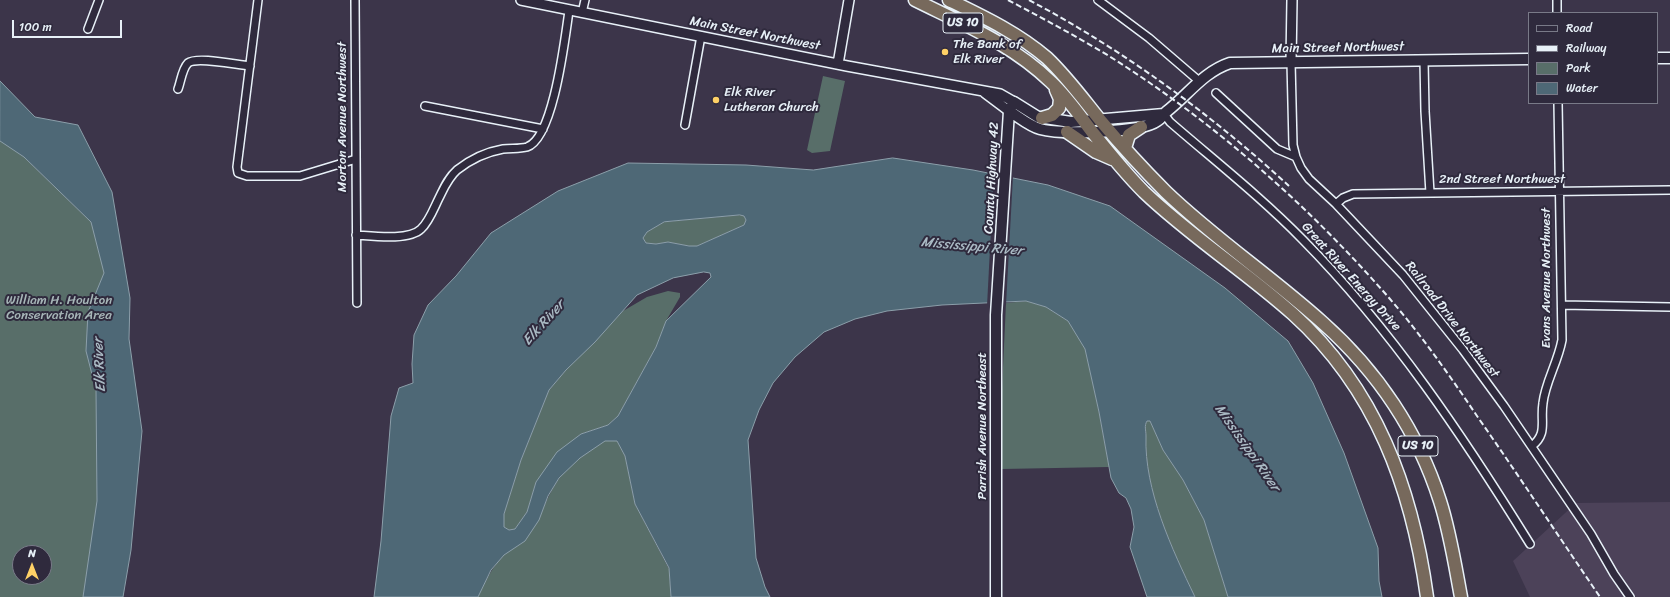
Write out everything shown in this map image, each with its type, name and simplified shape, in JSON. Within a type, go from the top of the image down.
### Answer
[{"type":"highway","name":"US 10","points":[[915,0],[997,41],[1034,66],[1053,83],[1115,161],[1159,206],[1294,315],[1332,355],[1350,379],[1378,426],[1399,472],[1414,524],[1427,597]]},
{"type":"highway","name":"US 10","points":[[949,0],[1002,26],[1032,46],[1064,74],[1100,120],[1161,186],[1197,220],[1331,331],[1357,357],[1395,406],[1415,441],[1434,483],[1452,547],[1461,597]]},
{"type":"highway","points":[[1042,118],[1052,115],[1059,108],[1060,99],[1053,83]]},
{"type":"highway","points":[[1125,148],[1129,136],[1141,127]]},
{"type":"highway","points":[[1067,132],[1096,152],[1115,161]]},
{"type":"main road","points":[[1658,58],[1670,58]]},
{"type":"main road","name":"Main Street Northwest","points":[[1012,107],[1028,124],[1040,129],[1067,132],[1092,132],[1141,127],[1153,124],[1199,81],[1212,71],[1230,64],[1528,59]]},
{"type":"main road","name":"Main Street Northwest","points":[[1012,107],[1028,111],[1042,118],[1071,122],[1164,114]]},
{"type":"main road","name":"County Highway 42","points":[[1000,256],[1008,132],[1012,107]]},
{"type":"main road","points":[[1008,132],[1019,124],[1028,124]]},
{"type":"main road","name":"Parrish Avenue Northeast","points":[[996,597],[996,315],[1000,256]]},
{"type":"street","points":[[88,29],[98,0]]},
{"type":"street","points":[[258,0],[236,167],[238,173],[247,176],[300,176],[356,159]]},
{"type":"street","name":"Morton Avenue Northwest","points":[[355,0],[357,303]]},
{"type":"street","name":"Main Street Northwest","points":[[521,0],[569,11],[838,64],[1000,94],[1012,107]]},
{"type":"street","points":[[582,13],[585,0]]},
{"type":"street","points":[[838,64],[849,0]]},
{"type":"street","points":[[1098,0],[1148,38],[1199,81]]},
{"type":"street","points":[[1291,62],[1292,0]]},
{"type":"street","points":[[1557,0],[1557,12]]},
{"type":"street","points":[[356,235],[405,236],[417,233],[425,225],[446,183],[456,171],[477,156],[503,149],[530,146],[535,141],[543,130],[549,116],[563,55],[569,11]]},
{"type":"street","points":[[685,125],[701,36]]},
{"type":"street","points":[[178,89],[185,68],[191,62],[204,60],[250,66]]},
{"type":"street","points":[[1424,61],[1425,110],[1430,193]]},
{"type":"street","name":"Railroad Drive Northwest","points":[[1291,62],[1293,145],[1301,168],[1309,179],[1336,204],[1423,298],[1532,446],[1591,534],[1614,574],[1630,597]]},
{"type":"street","points":[[1216,93],[1278,149],[1296,157]]},
{"type":"street","name":"Evans Avenue Northwest","points":[[1532,446],[1539,440],[1542,434],[1543,402],[1560,352],[1562,340],[1558,104]]},
{"type":"street","points":[[425,106],[543,130]]},
{"type":"street","name":"Great River Energy Drive","points":[[1164,114],[1170,122],[1283,220],[1365,307],[1415,372],[1498,493],[1530,544]]},
{"type":"street","name":"2nd Street Northwest","points":[[1336,204],[1343,198],[1353,194],[1670,190]]},
{"type":"street","points":[[1562,305],[1670,306]]},
{"type":"shaded area","points":[[1670,502],[1670,597],[1530,597],[1513,561],[1576,503]]},
{"type":"green space","points":[[823,76],[845,81],[830,151],[812,153],[807,150]]},
{"type":"green space","name":"William H. Houlton Conservation Area","points":[[0,140],[24,157],[91,222],[119,271],[99,597],[0,597]]},
{"type":"green space","points":[[740,215],[744,216],[746,221],[744,225],[697,246],[668,242],[656,244],[646,243],[643,238],[647,232],[664,222]]},
{"type":"green space","points":[[668,291],[680,293],[680,297],[666,321],[656,347],[618,416],[608,425],[581,434],[536,482],[527,512],[515,529],[509,530],[504,527],[504,514],[521,460],[549,390],[566,370],[623,311],[647,297]]},
{"type":"green space","points":[[1026,301],[1046,307],[1068,321],[1085,348],[1109,467],[1002,469],[1002,389],[1006,303]]},
{"type":"green space","points":[[1147,421],[1150,421],[1163,450],[1183,480],[1204,520],[1228,597],[1195,597],[1186,579],[1161,519],[1155,498],[1147,456],[1145,426]]},
{"type":"green space","points":[[604,441],[617,441],[625,456],[635,504],[669,569],[671,597],[478,597],[489,575],[500,560],[506,553],[524,541],[531,532],[553,487],[562,474],[579,459]]},
{"type":"water","name":"Elk River","points":[[0,81],[35,117],[78,125],[112,192],[130,298],[129,339],[142,431],[131,550],[123,597],[83,597],[97,501],[96,390],[86,351],[88,312],[104,273],[91,222],[24,157],[0,141]]},
{"type":"water","points":[[893,158],[973,170],[1048,185],[1110,206],[1225,288],[1288,341],[1313,383],[1344,453],[1378,548],[1379,581],[1382,597],[1228,597],[1204,520],[1183,480],[1163,450],[1150,421],[1147,421],[1145,426],[1147,456],[1155,498],[1161,519],[1177,559],[1195,597],[1147,597],[1130,547],[1134,527],[1131,509],[1126,498],[1119,493],[1111,478],[1099,412],[1085,349],[1068,321],[1046,307],[1026,301],[942,305],[887,311],[855,319],[824,332],[795,357],[773,383],[759,410],[748,440],[756,558],[765,587],[770,597],[671,597],[669,568],[635,504],[625,456],[617,441],[605,441],[580,458],[559,478],[548,496],[539,520],[525,541],[504,555],[491,570],[478,597],[374,597],[381,541],[391,416],[399,388],[413,383],[412,364],[414,335],[428,305],[456,276],[491,233],[558,191],[628,163],[746,165],[813,170]],"holes":[[[740,215],[744,216],[746,220],[744,225],[697,246],[668,242],[656,244],[646,243],[643,238],[647,232],[664,222]],[[704,272],[710,273],[711,277],[666,321],[656,347],[618,416],[608,425],[581,434],[557,452],[536,482],[527,512],[515,529],[509,530],[504,527],[504,514],[521,460],[549,390],[637,295],[673,278]]]},
{"type":"pier","points":[[994,172],[1013,176],[1006,305],[987,306]]},
{"type":"railway","points":[[1008,0],[1072,34],[1109,56],[1186,109],[1223,137],[1258,167],[1327,231],[1402,313],[1446,371],[1600,597]]},
{"type":"railway","points":[[1029,0],[1098,40],[1165,85],[1229,134],[1289,186]]},
{"type":"place","name":"The Bank of Elk River","points":[[945,52]]},
{"type":"place","name":"Elk River Lutheran Church","points":[[716,100]]},
{"type":"water label","name":"Mississippi River","points":[[972,247]]},
{"type":"water label","name":"Mississippi River","points":[[1247,448]]}]
